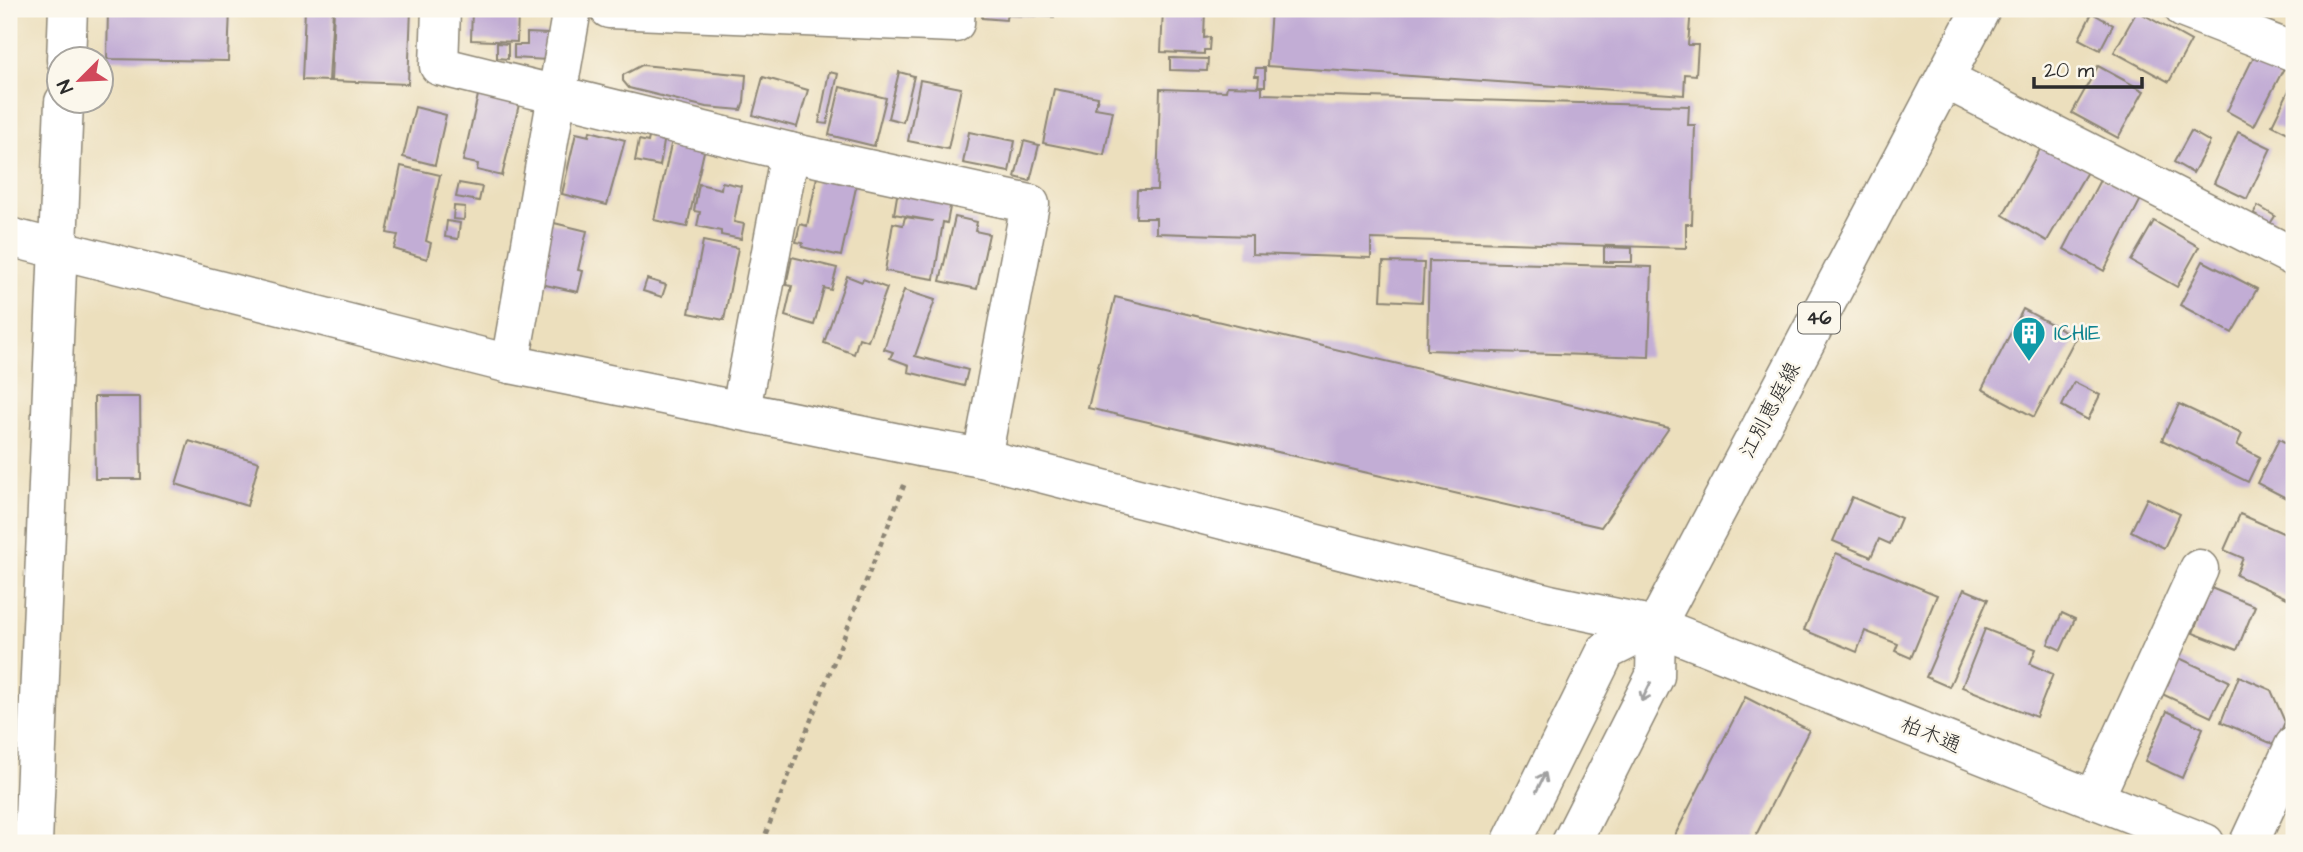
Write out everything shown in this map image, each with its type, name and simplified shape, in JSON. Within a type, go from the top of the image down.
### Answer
[{"type":"street","points":[[67,46],[68,9]]},
{"type":"street","points":[[441,9],[439,66],[790,152],[1030,204],[982,457]]},
{"type":"street","points":[[510,364],[572,9]]},
{"type":"street","points":[[609,9],[764,11],[955,23],[956,9]]},
{"type":"street","name":"江別恵庭線","points":[[1571,843],[1655,676],[1656,626],[1982,9]]},
{"type":"street","points":[[2184,9],[2294,52]]},
{"type":"street","points":[[1945,79],[2294,257]]},
{"type":"street","points":[[33,843],[63,116]]},
{"type":"street","points":[[741,409],[790,152]]},
{"type":"street","name":"柏木通","points":[[9,237],[510,364],[919,447],[982,457],[1550,604],[1656,626],[2094,799],[2139,831],[2205,843]]},
{"type":"street","points":[[2094,799],[2199,569]]},
{"type":"street","points":[[1511,843],[1606,651],[1656,626]]},
{"type":"street","points":[[2249,843],[2294,746]]},
{"type":"path","points":[[762,843],[919,447]]},
{"type":"building","points":[[108,9],[230,9],[228,61],[116,59],[116,46],[107,46]]},
{"type":"building","points":[[305,9],[333,9],[329,81],[302,80]]},
{"type":"building","points":[[334,9],[411,9],[408,84],[331,81]]},
{"type":"building","points":[[472,9],[521,9],[521,13],[518,13],[517,42],[471,40]]},
{"type":"building","points":[[983,9],[1007,9],[1006,20],[982,18]]},
{"type":"building","points":[[1009,9],[1055,9],[1054,17],[1008,15]]},
{"type":"building","points":[[1163,9],[1205,9],[1204,38],[1210,37],[1209,50],[1204,50],[1204,54],[1161,52]]},
{"type":"building","points":[[1271,9],[1691,9],[1688,45],[1698,45],[1696,75],[1685,74],[1684,95],[1267,66]]},
{"type":"building","points":[[2137,11],[2191,41],[2169,82],[2114,52]]},
{"type":"building","points":[[2092,13],[2113,25],[2100,50],[2079,39]]},
{"type":"building","points":[[527,33],[548,34],[547,60],[514,58],[514,45],[527,45]]},
{"type":"building","points":[[497,43],[508,44],[508,59],[497,58]]},
{"type":"building","points":[[2255,54],[2284,68],[2254,126],[2227,111]]},
{"type":"building","points":[[1170,58],[1208,59],[1207,71],[1170,70]]},
{"type":"building","points":[[642,65],[746,75],[741,110],[706,107],[629,88],[623,81],[623,75]]},
{"type":"building","points":[[2098,66],[2144,91],[2118,138],[2072,113]]},
{"type":"building","points":[[1256,68],[1265,68],[1265,86],[1258,86]]},
{"type":"building","points":[[829,72],[838,74],[827,124],[819,123]]},
{"type":"building","points":[[899,72],[914,76],[903,122],[888,118]]},
{"type":"building","points":[[763,77],[808,90],[797,127],[753,115]]},
{"type":"building","points":[[920,80],[961,88],[948,149],[908,141]]},
{"type":"building","points":[[2292,84],[2294,85],[2294,136],[2272,125]]},
{"type":"building","points":[[1227,86],[1262,87],[1262,94],[1689,106],[1688,125],[1695,125],[1692,224],[1686,224],[1686,248],[1371,239],[1371,258],[1252,254],[1252,236],[1156,233],[1156,218],[1136,218],[1137,190],[1157,190],[1160,89],[1226,91]]},
{"type":"building","points":[[840,87],[886,98],[874,146],[829,135]]},
{"type":"building","points":[[1054,89],[1098,97],[1095,108],[1113,111],[1104,155],[1043,143]]},
{"type":"building","points":[[479,91],[520,100],[502,176],[477,170],[478,164],[463,161]]},
{"type":"building","points":[[415,107],[446,115],[435,165],[403,157]]},
{"type":"building","points":[[590,131],[625,140],[607,205],[562,194],[576,133],[589,136]]},
{"type":"building","points":[[2191,131],[2210,142],[2193,173],[2174,162]]},
{"type":"building","points":[[969,132],[1015,141],[1009,172],[963,163]]},
{"type":"building","points":[[2238,132],[2271,148],[2247,199],[2214,183]]},
{"type":"building","points":[[650,133],[665,136],[660,166],[635,161],[639,140],[648,142]]},
{"type":"building","points":[[672,140],[705,147],[687,227],[654,220]]},
{"type":"building","points":[[1024,141],[1039,145],[1030,181],[1015,177]]},
{"type":"building","points":[[2043,144],[2088,170],[2047,241],[2003,215]]},
{"type":"building","points":[[401,166],[440,175],[426,241],[431,243],[427,259],[394,249],[398,235],[387,233]]},
{"type":"building","points":[[818,172],[857,183],[841,256],[802,247],[803,243],[796,242],[800,224],[807,226]]},
{"type":"building","points":[[2101,178],[2141,199],[2104,271],[2064,249]]},
{"type":"building","points":[[722,182],[741,186],[734,222],[744,224],[741,239],[697,226],[700,212],[694,211],[699,184],[721,189]]},
{"type":"building","points":[[459,183],[482,187],[479,201],[456,197]]},
{"type":"building","points":[[898,190],[951,202],[947,223],[943,222],[934,279],[885,271],[893,223],[903,225],[905,217],[933,221],[894,214]]},
{"type":"building","points":[[454,206],[465,207],[464,220],[453,219]]},
{"type":"building","points":[[2258,206],[2275,216],[2268,227],[2252,217]]},
{"type":"building","points":[[955,217],[977,222],[975,231],[989,234],[977,289],[940,281]]},
{"type":"building","points":[[447,221],[460,223],[458,239],[445,237]]},
{"type":"building","points":[[2154,221],[2199,247],[2177,287],[2131,261]]},
{"type":"building","points":[[550,222],[587,231],[578,270],[583,271],[578,292],[536,283]]},
{"type":"building","points":[[703,241],[738,248],[724,320],[689,313]]},
{"type":"building","points":[[1604,247],[1632,248],[1632,262],[1604,262]]},
{"type":"building","points":[[792,257],[837,268],[831,290],[824,288],[814,325],[785,316],[792,286],[786,285]]},
{"type":"building","points":[[1429,261],[1652,267],[1649,357],[1427,350]]},
{"type":"building","points":[[2203,261],[2257,289],[2232,333],[2180,305]]},
{"type":"building","points":[[1383,262],[1424,263],[1422,302],[1381,300]]},
{"type":"building","points":[[847,276],[887,288],[868,341],[859,338],[854,354],[824,343]]},
{"type":"building","points":[[647,279],[666,285],[662,297],[643,291]]},
{"type":"building","points":[[904,290],[935,300],[915,356],[968,370],[964,386],[908,372],[909,365],[890,358],[893,352],[884,349]]},
{"type":"building","points":[[1115,297],[1669,428],[1601,527],[1088,408]]},
{"type":"building","name":"ICHIE","points":[[2023,309],[2076,337],[2034,417],[1982,389]]},
{"type":"building","points":[[2074,382],[2100,395],[2088,420],[2062,406]]},
{"type":"building","points":[[94,397],[140,397],[141,479],[95,479]]},
{"type":"building","points":[[2179,404],[2242,434],[2237,445],[2260,457],[2248,482],[2162,440]]},
{"type":"building","points":[[2279,439],[2294,447],[2294,502],[2257,483]]},
{"type":"building","points":[[189,441],[259,462],[247,506],[176,484]]},
{"type":"building","points":[[1852,497],[1901,518],[1890,544],[1879,539],[1871,557],[1833,541]]},
{"type":"building","points":[[2147,498],[2180,514],[2164,548],[2131,531]]},
{"type":"building","points":[[2240,514],[2294,538],[2294,586],[2289,599],[2236,575],[2243,558],[2224,550]]},
{"type":"building","points":[[1836,553],[1937,595],[1911,658],[1895,651],[1898,644],[1865,631],[1857,652],[1804,630]]},
{"type":"building","points":[[2211,588],[2255,606],[2237,650],[2193,633]]},
{"type":"building","points":[[1964,589],[1988,599],[1949,687],[1926,677]]},
{"type":"building","points":[[2062,613],[2075,619],[2061,650],[2048,644]]},
{"type":"building","points":[[1985,629],[2036,649],[2030,664],[2053,674],[2036,717],[1962,687]]},
{"type":"building","points":[[2177,657],[2229,681],[2211,717],[2160,693]]},
{"type":"building","points":[[2239,676],[2271,690],[2285,722],[2275,745],[2221,722]]},
{"type":"building","points":[[1745,697],[1809,730],[1752,843],[1671,843]]},
{"type":"building","points":[[2167,711],[2203,728],[2182,778],[2145,761]]},
{"type":"place","name":"ICHIE","points":[[2029,363]]}]
